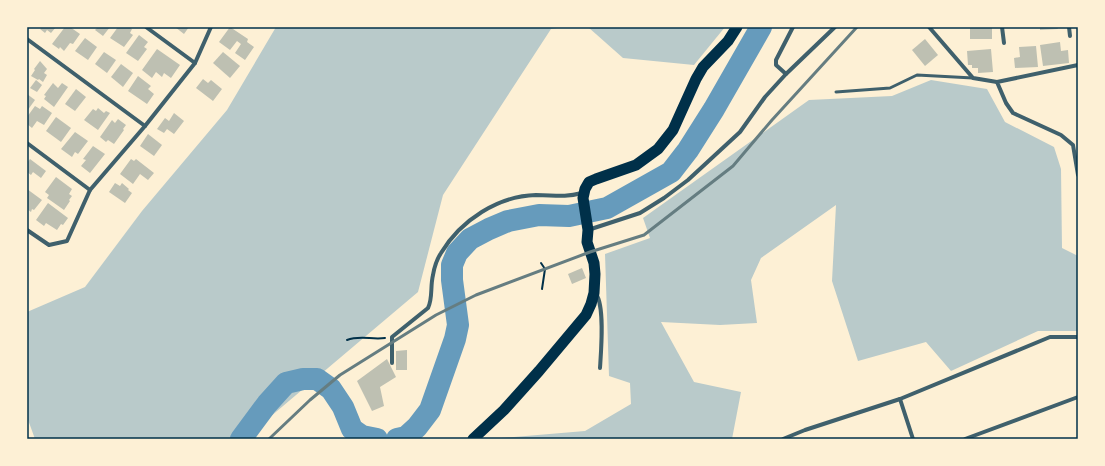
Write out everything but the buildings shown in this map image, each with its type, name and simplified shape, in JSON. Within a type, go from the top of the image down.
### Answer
[{"type":"highway","points":[[473,439],[504,410],[544,366],[586,315],[591,304],[594,293],[595,274],[594,263],[587,242],[588,225],[584,196],[585,189],[589,182],[636,165],[658,149],[673,130],[703,67],[728,41],[737,27]]},
{"type":"street","points":[[146,27],[195,64]]},
{"type":"street","points":[[27,230],[49,245],[67,241],[90,190],[145,126],[195,64],[211,27]]},
{"type":"street","points":[[786,74],[776,65],[776,60],[793,27]]},
{"type":"street","points":[[588,225],[640,213],[664,198],[688,180],[740,132],[765,97],[799,61],[835,27]]},
{"type":"street","points":[[929,27],[973,78],[997,82],[1078,66]]},
{"type":"street","points":[[1002,27],[1004,43]]},
{"type":"street","points":[[1069,27],[1070,36]]},
{"type":"street","points":[[27,39],[145,126]]},
{"type":"street","points":[[997,82],[1006,103],[1013,113],[1062,135],[1072,145],[1078,174]]},
{"type":"street","points":[[27,144],[90,190]]},
{"type":"street","points":[[392,362],[392,337],[428,308],[431,302],[432,276],[440,254],[456,233],[474,217],[490,208],[520,197],[537,195],[564,197],[584,196]]},
{"type":"street","points":[[594,293],[597,295],[600,305],[602,340],[600,368]]},
{"type":"street","points":[[783,439],[900,399],[1050,337],[1078,338]]},
{"type":"street","points":[[965,439],[1078,397]]},
{"type":"street","points":[[900,399],[914,439]]},
{"type":"lane","points":[[836,92],[890,88],[916,75],[973,78]]},
{"type":"path","points":[[541,263],[545,270],[542,289]]},
{"type":"path","points":[[347,340],[354,337],[382,339],[392,337]]},
{"type":"shaded area","points":[[276,27],[563,27],[551,29],[443,195],[418,292],[244,439],[35,439],[27,417],[27,312],[85,287],[142,211],[227,110]]},
{"type":"shaded area","points":[[588,27],[725,27],[694,65],[623,58]]},
{"type":"shaded area","points":[[931,80],[987,89],[1005,122],[1054,147],[1061,169],[1062,248],[1078,256],[1078,331],[1038,331],[951,371],[926,342],[858,361],[832,281],[836,205],[761,258],[751,280],[757,323],[720,325],[661,322],[694,382],[741,392],[732,439],[490,439],[585,431],[631,404],[630,383],[609,376],[605,254],[650,238],[643,218],[809,100],[892,96]]},
{"type":"waterway","points":[[397,439],[406,437],[417,427],[430,410],[455,339],[458,325],[452,280],[452,265],[457,253],[470,239],[508,221],[539,215],[569,216],[607,208],[671,172],[688,150],[714,109],[761,27]]},
{"type":"waterway","points":[[241,439],[267,404],[286,383],[303,379],[317,379],[331,389],[343,407],[352,429],[362,436],[377,439]]},
{"type":"railway","points":[[269,439],[310,400],[340,375],[436,315],[476,295],[590,252],[644,235],[733,166],[772,120],[857,27]]}]
